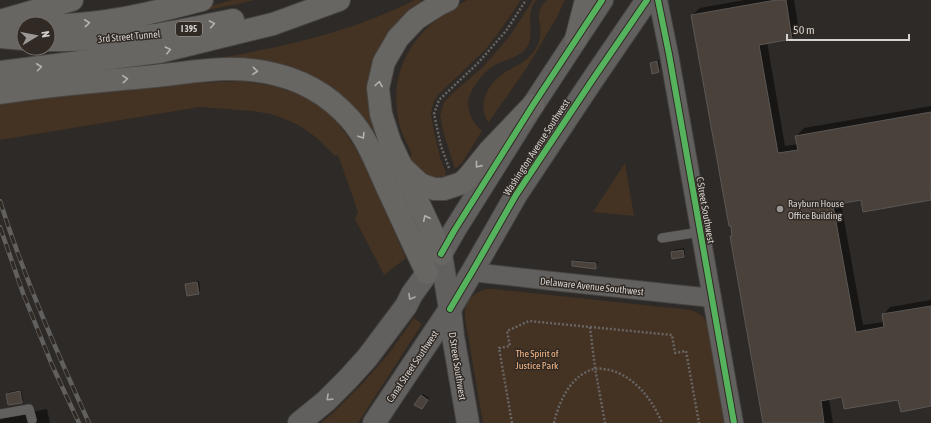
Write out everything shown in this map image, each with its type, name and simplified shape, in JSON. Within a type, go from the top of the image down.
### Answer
[{"type":"highway","points":[[48,16],[72,0]]},
{"type":"highway","points":[[48,16],[84,0]]},
{"type":"highway","points":[[56,18],[81,24],[106,22],[202,0]]},
{"type":"highway","name":"3rd Street Tunnel","points":[[56,40],[154,35],[327,0]]},
{"type":"highway","points":[[0,72],[158,52],[273,24],[339,0]]},
{"type":"highway","points":[[441,254],[390,142],[381,114],[378,88],[384,62],[398,38],[416,19],[448,0]]},
{"type":"highway","points":[[576,39],[586,0]]},
{"type":"highway","points":[[0,22],[16,20]]},
{"type":"highway","points":[[0,22],[16,24]]},
{"type":"highway","points":[[0,37],[16,38]]},
{"type":"highway","points":[[0,93],[87,82],[237,69],[264,72],[293,79],[318,91],[336,105],[363,137],[427,273]]},
{"type":"highway","points":[[403,168],[420,184],[434,189],[444,189],[462,182],[533,105]]},
{"type":"main road","points":[[299,423],[326,401],[347,380],[367,358],[406,306],[412,294],[441,254],[533,105],[602,0]]},
{"type":"main road","name":"Washington Avenue Southwest","points":[[450,309],[516,195],[647,0]]},
{"type":"main road","points":[[441,254],[450,309]]},
{"type":"main road","points":[[427,273],[450,309]]},
{"type":"main road","name":"Canal Street Southwest","points":[[374,423],[450,309]]},
{"type":"street","name":"C Street Southwest","points":[[658,0],[669,54],[734,423]]},
{"type":"street","name":"Delaware Avenue Southwest","points":[[472,272],[712,298]]},
{"type":"street","name":"D Street Southwest","points":[[450,309],[453,336],[468,423]]},
{"type":"lane","points":[[662,238],[700,232]]},
{"type":"lane","points":[[0,414],[29,409],[32,420]]},
{"type":"path","points":[[450,170],[441,146],[434,114],[439,100],[478,63],[506,31],[526,0]]},
{"type":"path","points":[[512,423],[499,348],[510,346],[507,331],[529,321],[672,334],[675,353],[686,351],[699,423]]},
{"type":"path","points":[[590,327],[595,368],[605,423]]},
{"type":"path","points":[[554,423],[556,412],[563,395],[576,380],[595,368],[619,372],[630,379],[640,388],[651,402],[662,423]]},
{"type":"green space","points":[[232,0],[254,0],[202,11],[201,9]]},
{"type":"green space","points":[[415,0],[421,0],[422,4],[389,37],[382,139],[377,141],[345,101],[198,61],[254,52],[309,39],[363,22]]},
{"type":"green space","points":[[467,0],[521,0],[485,50],[439,94],[434,101],[431,113],[440,157],[446,173],[444,182],[430,179],[414,167],[409,157],[412,155],[402,133],[398,119],[396,104],[397,90],[403,64],[417,39],[436,20]]},
{"type":"green space","points":[[533,0],[536,0],[531,12],[531,36],[527,47],[520,54],[499,63],[486,71],[478,81],[469,97],[468,102],[471,117],[482,131],[462,163],[455,169],[443,131],[440,115],[444,102],[482,68],[509,37]]},
{"type":"green space","points":[[547,0],[565,0],[557,17],[528,66],[488,123],[484,113],[484,99],[486,93],[497,79],[525,60],[536,48],[540,35],[540,11],[542,5]]},
{"type":"green space","points":[[241,81],[275,86],[303,96],[328,111],[346,134],[361,157],[406,258],[384,275],[355,219],[358,212],[338,155],[335,156],[319,140],[306,130],[296,124],[270,114],[253,111],[200,107],[0,140],[0,102],[197,83]]},
{"type":"green space","points":[[625,163],[634,216],[593,212]]},
{"type":"green space","name":"The Spirit of Justice Park","points":[[485,289],[691,310],[697,313],[704,318],[708,326],[725,423],[483,423],[465,312],[469,300],[475,294]]},
{"type":"green space","points":[[414,318],[422,324],[358,423],[321,423],[363,383],[390,352]]},
{"type":"building","name":"Rayburn House Office Building","points":[[776,0],[786,0],[792,39],[759,45],[778,153],[798,150],[795,136],[931,112],[931,200],[863,212],[861,200],[833,205],[856,332],[884,327],[882,314],[931,306],[931,406],[901,412],[898,400],[844,409],[842,397],[821,401],[824,423],[763,423],[730,236],[732,236],[731,226],[729,226],[691,15]]},
{"type":"building","points":[[657,61],[659,72],[652,74],[650,63]]},
{"type":"building","points":[[683,250],[684,257],[672,259],[671,252]]},
{"type":"building","points":[[572,261],[596,263],[596,269],[572,266]]},
{"type":"building","points":[[197,282],[199,294],[187,296],[185,284]]},
{"type":"building","points":[[20,391],[22,403],[8,405],[6,394]]},
{"type":"building","points":[[421,395],[428,400],[422,409],[414,405]]},
{"type":"railway","points":[[0,201],[30,285],[89,423]]},
{"type":"railway","points":[[0,227],[23,293],[52,365],[79,423]]},
{"type":"cycle path","points":[[441,254],[533,105],[602,0]]},
{"type":"cycle path","points":[[450,309],[516,195],[647,0]]},
{"type":"cycle path","points":[[658,0],[669,54],[734,423]]},
{"type":"place","name":"Rayburn House Office Building","points":[[780,209]]}]
